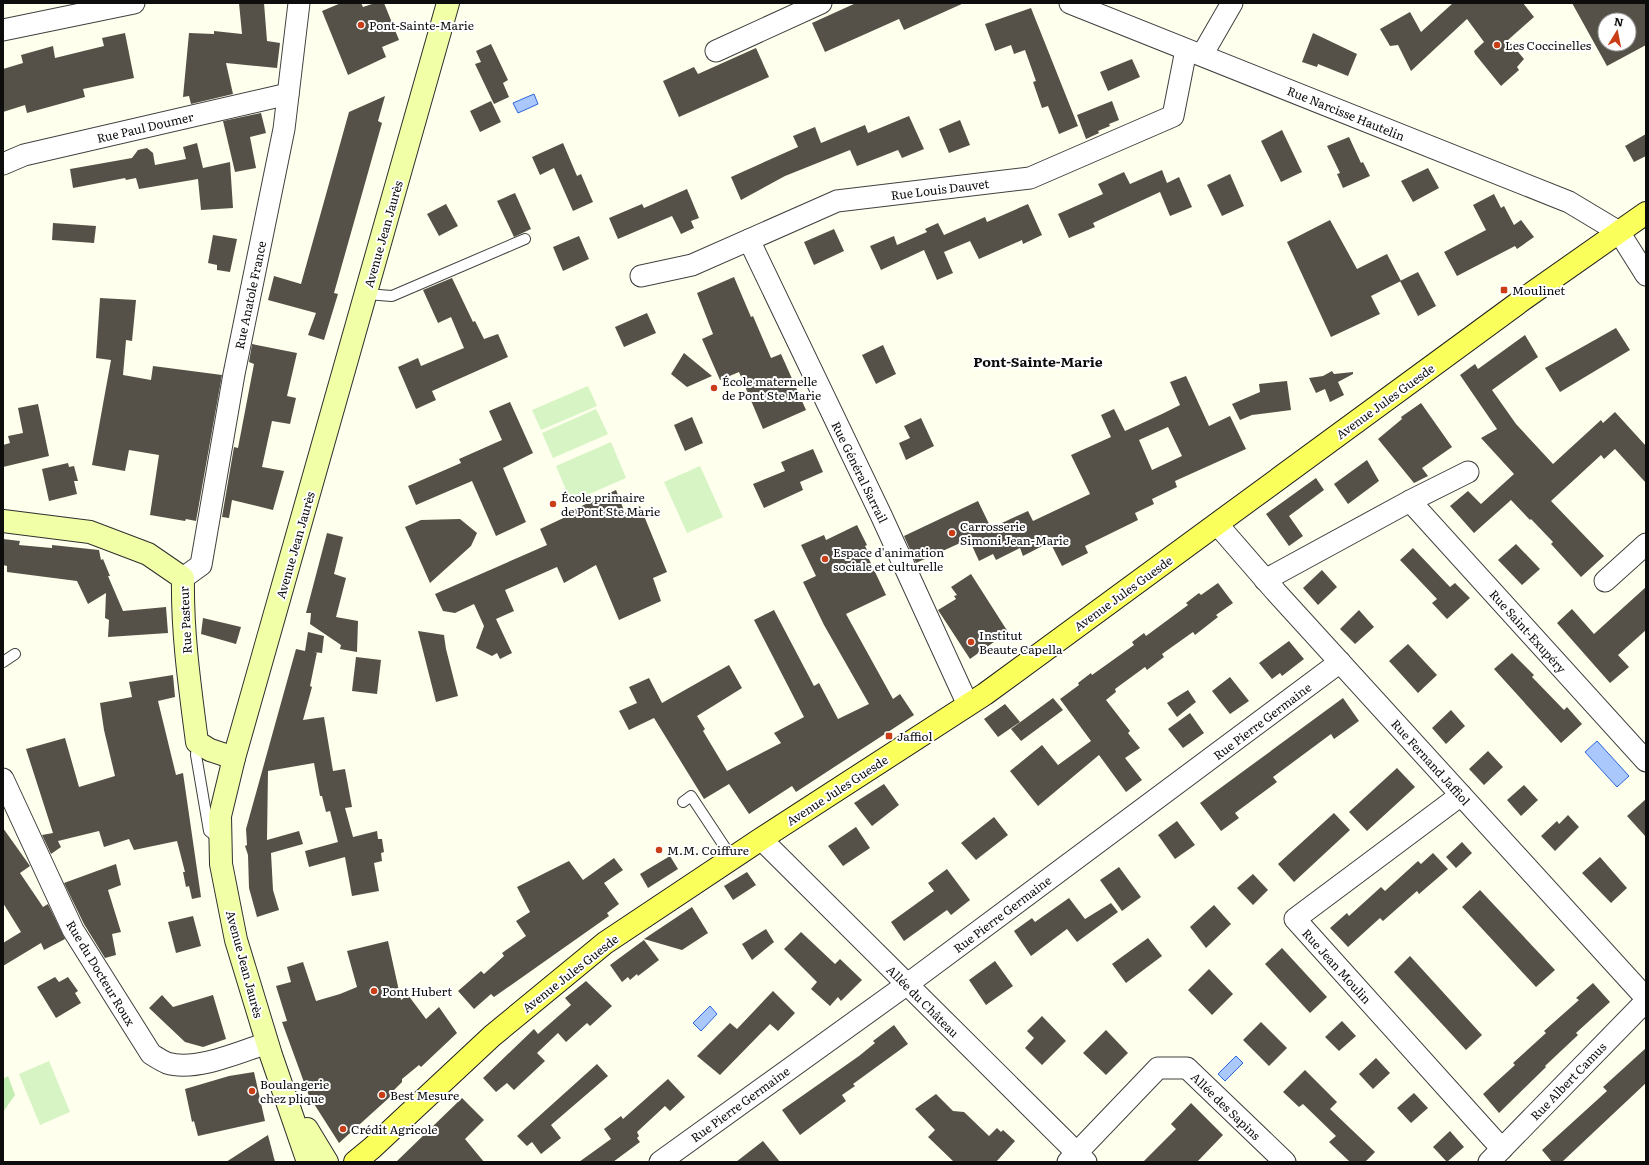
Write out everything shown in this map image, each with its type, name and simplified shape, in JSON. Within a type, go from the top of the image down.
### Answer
[{"type":"main road","name":"Avenue Jean Jaurès","points":[[320,1162],[306,1154],[267,1043],[236,940],[222,864],[220,816],[234,758],[448,3]]},
{"type":"main road","name":"Avenue Jules Guesde","points":[[355,1162],[372,1148],[492,1036],[605,943],[732,858],[968,705],[1512,308],[1646,213]]},
{"type":"main road","name":"Rue Pasteur","points":[[3,521],[90,532],[148,554],[183,578],[182,606],[187,663],[197,742]]},
{"type":"main road","points":[[197,742],[210,750],[234,758]]},
{"type":"main road","name":"Avenue Jean Jaurès","points":[[283,1091],[327,1162]]},
{"type":"street","points":[[3,30],[134,3]]},
{"type":"street","name":"Rue Anatole France","points":[[183,578],[200,564],[234,374],[284,129],[299,3]]},
{"type":"street","points":[[716,51],[821,3]]},
{"type":"street","name":"Rue Narcisse Hautelin","points":[[1070,3],[1569,202],[1618,232]]},
{"type":"street","points":[[1194,52],[1232,3]]},
{"type":"street","name":"Rue Louis Dauvet","points":[[641,276],[692,265],[837,201],[1030,178],[1173,116],[1194,52]]},
{"type":"street","name":"Rue Paul Doumer","points":[[3,164],[24,155],[288,94]]},
{"type":"street","points":[[1618,232],[1646,275]]},
{"type":"street","name":"Rue Général Sarrail","points":[[749,240],[881,515],[968,705]]},
{"type":"street","points":[[1265,580],[1410,501],[1468,472]]},
{"type":"street","name":"Rue Saint-Exupéry","points":[[1410,501],[1646,761]]},
{"type":"street","name":"Rue Fernand Jaffiol","points":[[1217,524],[1265,580],[1646,998]]},
{"type":"street","points":[[1605,581],[1646,544]]},
{"type":"street","name":"Rue Pierre Germaine","points":[[660,1162],[906,984],[1340,662]]},
{"type":"street","name":"Rue du Docteur Roux","points":[[3,779],[73,930],[151,1054],[167,1063],[181,1066],[198,1064],[267,1043]]},
{"type":"street","name":"Rue Jean Moulin","points":[[1461,795],[1296,919],[1496,1155]]},
{"type":"street","name":"Allée du Château","points":[[761,839],[906,984],[1077,1159]]},
{"type":"street","name":"Rue Albert Camus","points":[[1496,1155],[1646,1001]]},
{"type":"street","name":"Allée des Sapins","points":[[1077,1159],[1158,1068],[1187,1068],[1285,1162]]},
{"type":"lane","points":[[366,294],[392,296],[525,239]]},
{"type":"lane","points":[[3,662],[15,654]]},
{"type":"lane","points":[[197,742],[196,755],[209,830],[221,840]]},
{"type":"lane","points":[[683,802],[691,796],[732,858]]},
{"type":"green space","points":[[588,386],[597,406],[541,430],[532,410]]},
{"type":"green space","points":[[596,409],[608,434],[553,458],[542,433]]},
{"type":"green space","points":[[611,442],[626,478],[571,502],[556,466]]},
{"type":"green space","points":[[700,466],[723,517],[687,533],[664,482]]},
{"type":"green space","points":[[49,1061],[70,1112],[40,1125],[19,1074]]},
{"type":"green space","points":[[8,1076],[15,1095],[3,1112],[3,1079]]},
{"type":"water","points":[[534,94],[538,104],[518,113],[513,103]]},
{"type":"water","points":[[1597,741],[1629,776],[1617,787],[1585,752]]},
{"type":"water","points":[[710,1006],[717,1014],[701,1031],[693,1023]]},
{"type":"water","points":[[1236,1056],[1243,1063],[1225,1081],[1218,1074]]},
{"type":"building","points":[[239,3],[264,3],[267,41],[280,43],[277,68],[226,63],[233,94],[191,104],[189,96],[183,97],[189,33],[214,34],[214,31],[242,34]]},
{"type":"building","name":"Pont-Sainte-Marie","points":[[341,3],[361,3],[363,7],[375,3],[384,3],[399,40],[382,47],[386,57],[348,75],[322,11]]},
{"type":"building","points":[[856,3],[964,3],[904,30],[899,19],[825,52],[812,23]]},
{"type":"building","points":[[1453,3],[1523,3],[1534,17],[1508,40],[1524,59],[1517,67],[1519,70],[1501,86],[1475,54],[1474,51],[1484,42],[1467,19],[1411,71],[1398,45],[1390,46],[1380,29],[1410,12],[1421,32]]},
{"type":"building","points":[[1572,3],[1646,3],[1646,45],[1637,50],[1637,12],[1597,12],[1597,48]]},
{"type":"building","points":[[1031,8],[1078,126],[1059,134],[1048,106],[1042,108],[1033,82],[1036,81],[1025,50],[1014,54],[1011,45],[995,51],[985,24]]},
{"type":"building","points":[[125,33],[134,78],[83,89],[85,97],[27,113],[25,105],[3,112],[3,69],[23,63],[21,55],[53,46],[55,58],[104,46],[102,38]]},
{"type":"building","points":[[1313,33],[1357,54],[1348,76],[1318,64],[1317,67],[1302,62]]},
{"type":"building","points":[[491,44],[508,80],[503,83],[509,97],[494,104],[475,64],[481,62],[476,51]]},
{"type":"building","points":[[756,48],[769,77],[679,117],[663,81],[694,67],[698,74]]},
{"type":"building","points":[[1599,52],[1633,52],[1607,66]]},
{"type":"building","points":[[1132,59],[1140,77],[1108,91],[1100,72]]},
{"type":"building","points":[[385,96],[378,121],[382,123],[334,293],[338,294],[324,340],[308,335],[316,313],[268,300],[274,276],[301,284],[349,112]]},
{"type":"building","points":[[491,101],[501,122],[480,132],[470,111]]},
{"type":"building","points":[[1112,101],[1119,120],[1109,124],[1110,126],[1098,131],[1099,133],[1086,139],[1077,115]]},
{"type":"building","points":[[261,113],[266,133],[250,137],[256,168],[235,172],[223,121]]},
{"type":"building","points":[[909,116],[924,149],[902,158],[898,150],[857,166],[850,150],[785,176],[741,200],[731,177],[798,147],[793,136],[815,127],[821,143],[865,125],[868,133]]},
{"type":"building","points":[[960,120],[970,145],[949,153],[939,129]]},
{"type":"building","points":[[1282,130],[1302,172],[1281,182],[1261,141]]},
{"type":"building","points":[[1646,134],[1646,156],[1634,162],[1625,146]]},
{"type":"building","points":[[1349,137],[1361,163],[1363,162],[1370,176],[1343,188],[1337,174],[1340,173],[1327,146]]},
{"type":"building","points":[[197,143],[203,168],[230,162],[233,208],[201,210],[198,179],[139,189],[136,178],[126,180],[125,178],[73,188],[70,169],[132,158],[138,150],[147,148],[153,153],[155,165],[186,159],[183,147]]},
{"type":"building","points":[[563,143],[577,176],[581,174],[593,202],[573,211],[554,168],[540,175],[532,157]]},
{"type":"building","points":[[1428,168],[1439,188],[1413,202],[1401,181]]},
{"type":"building","points":[[1162,170],[1167,183],[1179,177],[1192,207],[1170,216],[1160,192],[1093,223],[1095,227],[1069,238],[1058,214],[1103,194],[1098,184],[1124,172],[1130,184]]},
{"type":"building","points":[[1230,174],[1244,206],[1222,216],[1207,185]]},
{"type":"building","points":[[687,189],[699,218],[691,221],[694,228],[681,234],[672,216],[618,239],[609,218],[642,204],[644,208]]},
{"type":"building","points":[[515,193],[531,229],[514,237],[497,201]]},
{"type":"building","points":[[1494,194],[1501,208],[1504,206],[1514,225],[1521,220],[1534,237],[1517,249],[1515,246],[1457,276],[1444,252],[1486,230],[1473,205]]},
{"type":"building","points":[[446,204],[458,226],[439,236],[427,214]]},
{"type":"building","points":[[1028,204],[1042,235],[1023,244],[1022,240],[979,259],[970,241],[944,252],[953,273],[937,280],[924,250],[881,270],[870,246],[894,236],[897,245],[927,232],[925,229],[938,223],[944,235],[985,217],[987,222]]},
{"type":"building","points":[[1330,220],[1357,269],[1387,254],[1401,281],[1371,296],[1380,314],[1331,337],[1287,242]]},
{"type":"building","points":[[53,223],[96,226],[94,243],[52,240]]},
{"type":"building","points":[[834,229],[844,251],[814,265],[804,242]]},
{"type":"building","points":[[213,235],[237,239],[230,272],[217,270],[217,265],[208,263]]},
{"type":"building","points":[[579,236],[589,259],[563,271],[553,247]]},
{"type":"building","points":[[1418,272],[1436,306],[1418,316],[1400,281]]},
{"type":"building","points":[[734,277],[771,358],[781,354],[806,410],[763,429],[739,372],[720,380],[702,339],[713,334],[697,293]]},
{"type":"building","points":[[452,278],[473,322],[475,321],[484,339],[498,334],[508,357],[432,391],[436,400],[416,409],[398,367],[418,358],[421,366],[464,348],[451,317],[438,323],[423,290]]},
{"type":"building","points":[[100,298],[136,300],[132,341],[126,340],[123,375],[151,380],[153,366],[222,375],[196,521],[186,519],[185,521],[150,515],[159,455],[129,450],[125,471],[92,465],[111,360],[96,358]]},
{"type":"building","points":[[647,313],[656,333],[624,347],[615,327]]},
{"type":"building","points":[[1616,328],[1630,350],[1560,392],[1545,368]]},
{"type":"building","points":[[1525,335],[1538,357],[1492,390],[1516,424],[1553,464],[1601,420],[1603,423],[1615,412],[1646,446],[1646,483],[1615,449],[1604,459],[1601,455],[1551,501],[1604,556],[1581,577],[1551,544],[1553,542],[1511,500],[1474,533],[1450,506],[1468,491],[1481,504],[1514,474],[1481,438],[1497,429],[1460,375],[1475,364],[1478,369]]},
{"type":"building","points":[[252,344],[297,353],[287,396],[296,398],[290,424],[272,421],[262,467],[284,471],[273,510],[232,500],[229,518],[222,517],[234,447],[238,448],[254,364],[249,362]]},
{"type":"building","points":[[883,345],[896,374],[876,384],[862,355]]},
{"type":"building","points":[[684,353],[712,376],[687,387],[671,374]]},
{"type":"building","points":[[1332,371],[1334,374],[1353,372],[1353,374],[1338,382],[1344,395],[1330,402],[1325,389],[1316,393],[1309,378],[1323,376]]},
{"type":"building","points":[[1186,376],[1209,426],[1230,416],[1246,449],[1175,481],[1177,487],[1152,499],[1154,504],[1135,513],[1138,520],[1085,546],[1088,553],[1062,566],[1050,542],[1023,556],[1020,548],[996,560],[993,554],[979,561],[969,539],[916,563],[904,536],[978,501],[991,528],[1028,511],[1033,521],[1090,494],[1071,455],[1111,437],[1101,415],[1114,409],[1125,431],[1180,405],[1170,382]],"holes":[[[1168,427],[1182,456],[1152,470],[1139,440]]]},
{"type":"building","points":[[1287,381],[1291,410],[1252,415],[1240,420],[1232,404],[1260,392],[1259,384]]},
{"type":"building","points":[[510,402],[533,453],[503,468],[526,522],[496,536],[472,481],[416,505],[408,486],[461,463],[459,459],[502,440],[489,411]]},
{"type":"building","points":[[1421,403],[1452,447],[1422,468],[1428,476],[1414,483],[1378,439],[1402,419],[1401,417]]},
{"type":"building","points":[[38,404],[49,456],[3,467],[3,445],[10,443],[8,436],[23,433],[18,408]]},
{"type":"building","points":[[692,417],[703,443],[685,451],[674,425]]},
{"type":"building","points":[[921,418],[934,446],[906,460],[899,443],[910,438],[904,426]]},
{"type":"building","points":[[813,449],[823,472],[800,482],[803,490],[764,508],[753,484],[785,471],[781,462]]},
{"type":"building","points":[[1367,460],[1379,481],[1348,504],[1334,484]]},
{"type":"building","points":[[68,463],[69,467],[74,466],[78,481],[74,481],[77,494],[49,501],[42,469]]},
{"type":"building","points":[[1316,478],[1324,490],[1289,516],[1303,536],[1289,546],[1266,514]]},
{"type":"building","points":[[616,490],[625,513],[640,506],[667,572],[653,578],[661,601],[619,620],[596,565],[564,583],[557,567],[505,590],[514,611],[496,619],[512,653],[500,659],[497,653],[492,656],[476,648],[484,626],[474,604],[455,613],[443,611],[435,594],[547,545],[540,529],[574,513],[573,510]]},
{"type":"building","points":[[460,519],[477,533],[471,546],[430,583],[405,527],[421,520]]},
{"type":"building","points":[[857,525],[867,545],[865,546],[869,554],[867,555],[886,595],[846,614],[893,699],[900,694],[914,715],[796,792],[792,786],[749,814],[729,784],[704,799],[654,718],[629,730],[619,711],[637,703],[629,687],[649,678],[662,703],[729,665],[742,688],[697,716],[705,729],[703,731],[727,771],[781,743],[774,733],[804,717],[754,620],[774,610],[814,686],[819,683],[838,719],[869,704],[824,625],[803,582],[816,576],[801,545],[824,535],[826,540]]},
{"type":"building","points":[[327,533],[343,537],[334,574],[346,578],[336,617],[358,621],[357,652],[340,649],[341,645],[310,624],[311,613],[306,613]]},
{"type":"building","points":[[3,539],[20,541],[19,545],[52,548],[52,545],[99,550],[101,560],[103,559],[110,576],[108,576],[123,611],[166,607],[168,633],[108,637],[109,620],[105,618],[106,593],[88,604],[77,581],[7,572],[7,566],[3,565]]},
{"type":"building","points":[[1516,544],[1540,569],[1522,585],[1498,560]]},
{"type":"building","points":[[1413,548],[1450,587],[1455,583],[1470,598],[1447,619],[1432,603],[1437,599],[1400,560]]},
{"type":"building","points":[[1322,570],[1337,587],[1318,605],[1303,588]]},
{"type":"building","points":[[971,574],[1008,632],[970,659],[938,610],[956,599],[954,596],[957,595],[951,587]]},
{"type":"building","points":[[1218,583],[1233,603],[1216,615],[1218,617],[1195,635],[1193,632],[1162,654],[1164,657],[1147,670],[1145,667],[1115,689],[1116,692],[1106,700],[1130,731],[1128,733],[1140,748],[1125,758],[1142,780],[1126,792],[1099,755],[1038,806],[1010,771],[1042,745],[1058,765],[1091,741],[1060,699],[1079,685],[1078,683],[1091,673],[1092,675],[1134,645],[1132,642],[1144,633],[1146,636],[1188,605],[1186,603],[1199,593],[1201,595]]},
{"type":"building","points":[[1646,587],[1646,630],[1618,655],[1629,667],[1610,683],[1557,623],[1572,609],[1594,634]]},
{"type":"building","points":[[1359,610],[1374,627],[1355,644],[1340,629]]},
{"type":"building","points":[[203,618],[241,627],[236,644],[201,634]]},
{"type":"building","points":[[418,631],[444,635],[458,696],[436,702]]},
{"type":"building","points":[[308,632],[324,636],[322,653],[317,652],[310,686],[312,687],[303,720],[324,717],[333,771],[345,769],[352,807],[345,808],[353,837],[377,831],[378,839],[382,839],[384,852],[381,853],[382,861],[374,863],[379,891],[352,896],[345,857],[309,867],[305,851],[338,842],[330,811],[326,812],[322,796],[320,796],[314,763],[268,771],[267,840],[299,831],[303,844],[271,853],[273,890],[279,910],[257,917],[249,888],[248,855],[245,846],[247,845],[246,829],[296,649],[305,651]]},
{"type":"building","points":[[1289,641],[1304,659],[1282,676],[1280,673],[1272,679],[1259,663]]},
{"type":"building","points":[[1408,644],[1437,675],[1418,693],[1389,661]]},
{"type":"building","points":[[1512,653],[1534,675],[1532,677],[1564,710],[1567,707],[1582,724],[1561,743],[1494,669]]},
{"type":"building","points":[[356,657],[381,660],[377,694],[352,691]]},
{"type":"building","points":[[173,675],[175,697],[158,701],[176,775],[183,773],[201,897],[192,899],[189,886],[186,887],[183,872],[185,872],[177,841],[134,850],[129,839],[104,847],[99,831],[58,841],[61,847],[51,854],[42,835],[53,833],[26,749],[65,738],[79,787],[115,776],[104,730],[100,703],[132,697],[129,682]]},
{"type":"building","points":[[1230,677],[1249,701],[1230,714],[1212,691]]},
{"type":"building","points":[[1188,690],[1196,702],[1177,717],[1167,703]]},
{"type":"building","points":[[1053,698],[1063,710],[1021,741],[1011,729]]},
{"type":"building","points":[[1343,698],[1359,721],[1334,739],[1331,734],[1273,777],[1277,782],[1235,813],[1239,818],[1221,831],[1200,803]]},
{"type":"building","points":[[1005,704],[1020,722],[998,737],[984,719]]},
{"type":"building","points":[[1451,710],[1465,726],[1446,744],[1432,728]]},
{"type":"building","points":[[1190,713],[1204,733],[1183,748],[1168,729]]},
{"type":"building","points":[[1488,751],[1503,767],[1484,785],[1469,769]]},
{"type":"building","points":[[1397,768],[1415,787],[1367,831],[1349,812]]},
{"type":"building","points":[[884,784],[899,805],[872,826],[854,803]]},
{"type":"building","points":[[1524,785],[1538,800],[1521,816],[1507,800]]},
{"type":"building","points":[[1646,799],[1646,837],[1627,816]]},
{"type":"building","points":[[1334,813],[1350,830],[1294,882],[1278,864]]},
{"type":"building","points":[[1568,815],[1579,827],[1555,851],[1541,836],[1557,821],[1559,824]]},
{"type":"building","points":[[994,817],[1008,835],[976,860],[961,843]]},
{"type":"building","points":[[1177,821],[1195,845],[1175,859],[1158,835]]},
{"type":"building","points":[[856,827],[870,848],[843,866],[828,846]]},
{"type":"building","points":[[3,828],[30,866],[20,873],[43,907],[48,904],[65,939],[44,950],[41,943],[3,966],[3,943],[21,932],[3,903]]},
{"type":"building","points":[[1462,842],[1472,853],[1456,868],[1446,857]]},
{"type":"building","points":[[1433,853],[1448,869],[1419,894],[1417,891],[1383,921],[1380,918],[1348,947],[1330,928],[1347,913],[1349,916],[1381,887],[1385,891],[1418,861],[1421,864]]},
{"type":"building","points":[[670,856],[678,869],[648,888],[640,874]]},
{"type":"building","points":[[1600,857],[1627,888],[1611,903],[1582,873]]},
{"type":"building","points":[[614,858],[623,870],[604,883],[619,904],[607,913],[609,916],[494,997],[491,994],[474,1009],[458,991],[481,971],[484,974],[504,956],[502,953],[526,936],[516,921],[530,912],[517,887],[569,861],[583,880]]},
{"type":"building","points":[[116,864],[121,885],[108,890],[121,932],[112,934],[116,955],[105,958],[84,924],[64,883]]},
{"type":"building","points":[[1119,867],[1141,897],[1122,911],[1100,880]]},
{"type":"building","points":[[947,869],[970,900],[951,915],[947,910],[904,941],[891,922],[934,891],[928,883]]},
{"type":"building","points":[[747,872],[756,885],[733,900],[724,886]]},
{"type":"building","points":[[1253,874],[1268,890],[1253,905],[1237,888]]},
{"type":"building","points":[[1480,890],[1555,970],[1536,987],[1462,907]]},
{"type":"building","points":[[1069,898],[1085,919],[1111,903],[1118,912],[1077,942],[1067,929],[1031,956],[1014,931],[1032,918],[1035,922]]},
{"type":"building","points":[[1214,905],[1231,924],[1206,948],[1190,927]]},
{"type":"building","points":[[692,907],[708,933],[682,950],[644,939]]},
{"type":"building","points":[[193,916],[201,946],[176,953],[168,922]]},
{"type":"building","points":[[766,929],[774,942],[752,960],[742,944]]},
{"type":"building","points":[[801,932],[835,964],[840,959],[862,980],[841,1001],[838,997],[830,1006],[811,989],[817,982],[784,949]]},
{"type":"building","points":[[1148,938],[1162,956],[1126,983],[1112,964]]},
{"type":"building","points":[[644,940],[659,960],[638,976],[637,974],[630,980],[628,977],[622,982],[610,965]]},
{"type":"building","points":[[388,941],[401,1000],[408,995],[426,1019],[439,1007],[457,1033],[421,1067],[419,1065],[402,1079],[402,1082],[390,1094],[391,1096],[339,1143],[309,1096],[282,1022],[287,1021],[276,986],[291,982],[287,967],[303,962],[316,1001],[340,994],[357,987],[347,951]]},
{"type":"building","points":[[1282,948],[1327,997],[1310,1013],[1265,964]]},
{"type":"building","points":[[1410,956],[1482,1035],[1466,1050],[1394,972]]},
{"type":"building","points":[[995,961],[1013,986],[986,1005],[969,980]]},
{"type":"building","points":[[1209,969],[1233,994],[1212,1015],[1188,990]]},
{"type":"building","points":[[55,977],[59,982],[68,977],[78,991],[75,993],[81,1003],[56,1018],[37,987]]},
{"type":"building","points":[[586,981],[612,1006],[590,1026],[587,1023],[566,1042],[558,1033],[537,1053],[545,1061],[514,1090],[507,1083],[496,1092],[483,1078],[534,1029],[538,1034],[571,1005],[565,998]]},
{"type":"building","points":[[1593,983],[1610,1002],[1576,1033],[1578,1035],[1499,1113],[1483,1094],[1515,1065],[1513,1063],[1546,1033],[1544,1031],[1579,1000],[1576,998]]},
{"type":"building","points":[[773,991],[795,1013],[778,1031],[770,1024],[720,1075],[697,1056],[730,1023],[737,1029]]},
{"type":"building","points":[[162,995],[173,1007],[213,995],[226,1039],[203,1047],[185,1042],[149,1008]]},
{"type":"building","points":[[1042,1016],[1066,1041],[1042,1065],[1025,1048],[1034,1038],[1027,1031]]},
{"type":"building","points":[[1342,1021],[1356,1036],[1339,1051],[1325,1037]]},
{"type":"building","points":[[1261,1022],[1287,1048],[1269,1066],[1243,1040]]},
{"type":"building","points":[[894,1025],[908,1044],[853,1084],[855,1086],[842,1095],[846,1101],[800,1135],[782,1110],[859,1056],[875,1043],[873,1041]]},
{"type":"building","points":[[1106,1030],[1128,1053],[1106,1075],[1083,1053]]},
{"type":"building","points":[[1646,1048],[1646,1083],[1562,1162],[1552,1162],[1542,1150],[1607,1091],[1603,1087]]},
{"type":"building","points":[[1376,1058],[1390,1073],[1373,1089],[1359,1074]]},
{"type":"building","points":[[597,1064],[608,1076],[551,1125],[561,1138],[541,1154],[532,1142],[527,1146],[517,1136]]},
{"type":"building","points":[[1305,1070],[1337,1102],[1330,1109],[1375,1152],[1365,1162],[1350,1162],[1329,1142],[1336,1136],[1303,1104],[1299,1107],[1283,1092]]},
{"type":"building","points":[[254,1072],[265,1121],[198,1136],[194,1121],[192,1122],[185,1089],[229,1076]]},
{"type":"building","points":[[668,1079],[685,1097],[670,1111],[665,1106],[637,1132],[639,1136],[637,1138],[640,1142],[613,1162],[579,1162],[611,1139],[604,1129],[621,1116],[623,1119]]},
{"type":"building","points":[[1414,1093],[1428,1108],[1411,1123],[1397,1108]]},
{"type":"building","points":[[936,1094],[953,1111],[964,1112],[989,1136],[997,1128],[1001,1132],[1003,1130],[1015,1141],[996,1162],[954,1162],[928,1137],[935,1130],[915,1109]]},
{"type":"building","points":[[462,1098],[484,1120],[465,1139],[484,1162],[396,1162]]},
{"type":"building","points":[[1191,1103],[1223,1135],[1197,1162],[1143,1162],[1176,1129],[1171,1124]]},
{"type":"building","points":[[1450,1131],[1464,1147],[1447,1162],[1433,1147]]},
{"type":"building","points":[[268,1135],[275,1162],[226,1162]]},
{"type":"building","points":[[763,1141],[780,1162],[736,1162]]},
{"type":"place","name":"Pont-Sainte-Marie","points":[[361,25]]},
{"type":"place","name":"Les Coccinelles","points":[[1497,45]]},
{"type":"place","name":"Moulinet","points":[[1504,290]]},
{"type":"place","name":"École maternelle de Pont Ste Marie","points":[[714,388]]},
{"type":"place","name":"École primaire de Pont Ste Marie","points":[[553,504]]},
{"type":"place","name":"Carrosserie Simoni Jean-Marie","points":[[952,533]]},
{"type":"place","name":"Espace d'animation sociale et culturelle","points":[[825,559]]},
{"type":"place","name":"Institut Beaute Capella","points":[[971,642]]},
{"type":"place","name":"Jaffiol","points":[[889,736]]},
{"type":"place","name":"M.M. Coiffure","points":[[659,850]]},
{"type":"place","name":"Pont Hubert","points":[[374,991]]},
{"type":"place","name":"Boulangerie chez plique","points":[[252,1091]]},
{"type":"place","name":"Best Mesure","points":[[382,1095]]},
{"type":"place","name":"Crédit Agricole","points":[[343,1129]]},
{"type":"district","name":"Pont-Sainte-Marie","points":[[1038,361]]}]
